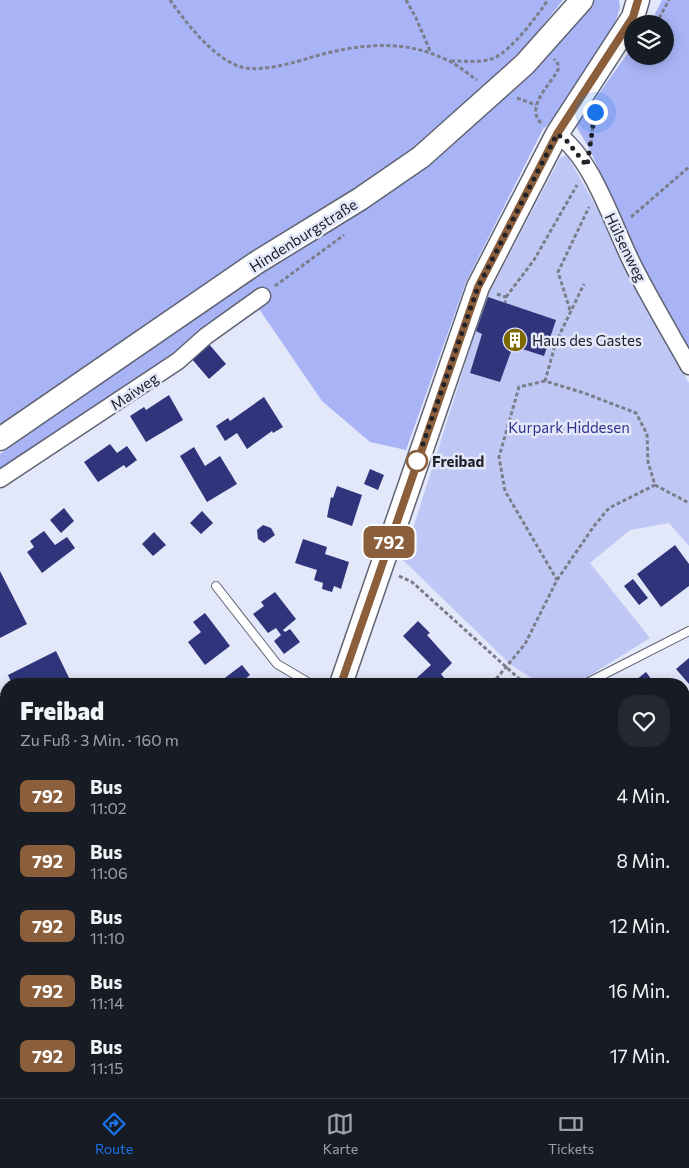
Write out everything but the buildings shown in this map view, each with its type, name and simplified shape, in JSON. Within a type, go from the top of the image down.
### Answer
[{"type":"main road","name":"Hindenburgstraße","points":[[0,439],[256,263],[360,199],[421,157],[525,64],[582,0]]},
{"type":"main road","points":[[343,678],[478,287],[557,134],[633,17],[638,0]]},
{"type":"street","name":"Hülsenweg","points":[[557,134],[566,140],[587,166],[616,230],[689,366]]},
{"type":"street","name":"Maiweg","points":[[0,480],[178,361],[206,336],[262,296]]},
{"type":"lane","points":[[216,586],[277,664],[302,678]]},
{"type":"lane","points":[[596,678],[689,631]]},
{"type":"path","points":[[170,0],[205,42],[227,61],[245,68],[301,61],[348,47],[382,44],[431,53],[450,61],[495,92]]},
{"type":"path","points":[[406,0],[431,53]]},
{"type":"path","points":[[450,61],[482,61],[505,51],[548,0]]},
{"type":"path","points":[[661,15],[669,0]]},
{"type":"path","points":[[551,58],[558,64],[558,70],[536,105],[534,112],[539,122],[557,134]]},
{"type":"path","points":[[517,98],[536,105]]},
{"type":"path","points":[[505,303],[506,297],[534,260],[587,166],[595,112]]},
{"type":"path","points":[[616,230],[689,167]]},
{"type":"path","points":[[570,310],[558,272],[598,189]]},
{"type":"path","points":[[545,381],[556,342],[584,284]]},
{"type":"path","points":[[493,293],[506,297]]},
{"type":"path","points":[[557,580],[505,491],[499,457],[520,387],[545,381],[584,393],[636,414],[648,434],[648,462],[655,485],[689,504]]},
{"type":"path","points":[[497,678],[525,644],[557,580],[594,526],[609,508],[655,485]]},
{"type":"path","points":[[396,574],[412,582],[518,678]]},
{"type":"green space","name":"Kurpark Hiddesen","points":[[567,155],[604,221],[621,260],[689,383],[689,546],[669,523],[630,530],[590,563],[650,638],[586,678],[532,678],[511,665],[403,560],[485,301],[560,158]]},
{"type":"shaded area","points":[[0,0],[563,0],[519,55],[417,148],[353,190],[253,251],[0,426]]},
{"type":"shaded area","points":[[590,0],[619,0],[620,8],[615,23],[551,122],[543,129],[466,282],[406,450],[370,442],[322,401],[251,297],[178,354],[0,472],[0,454],[261,271],[365,206]]},
{"type":"shaded area","points":[[662,0],[689,0],[689,349],[642,265],[590,150],[576,126],[624,58],[624,65],[674,65],[674,15],[654,15]]},
{"type":"bus line","name":"792","points":[[343,678],[478,287],[557,134],[633,17],[638,0]]},
{"type":"place","name":"Haus des Gastes","points":[[515,340]]},
{"type":"place","name":"Freibad","points":[[417,461]]},
{"type":"route","points":[[417,461],[478,287],[557,134],[566,140],[587,166],[595,112]]}]
